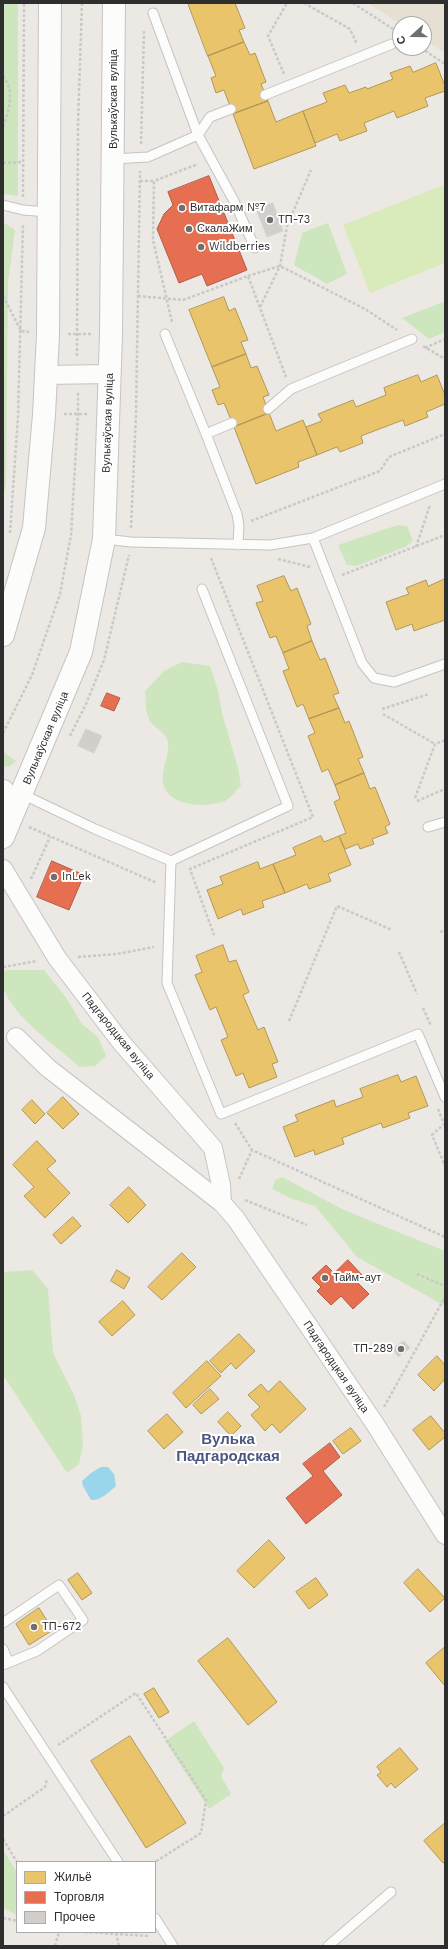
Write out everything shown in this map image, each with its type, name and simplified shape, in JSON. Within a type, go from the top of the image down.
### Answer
[{"type":"street","points":[[3,635],[34,528],[44,415],[48,334],[50,3]]},
{"type":"street","name":"Вулькаўская вуліца","points":[[13,792],[81,652],[104,539],[111,335],[114,3]]},
{"type":"street","points":[[45,375],[110,374]]},
{"type":"street","points":[[13,792],[7,798],[13,830]]},
{"type":"street","name":"Падгародцкая вуліца","points":[[3,869],[58,958],[121,1042],[213,1148],[221,1185],[236,1219],[375,1424],[445,1535]]},
{"type":"street","name":"Падгародцкая вуліца","points":[[16,1037],[48,1068],[227,1199]]},
{"type":"lane","points":[[153,13],[198,135],[234,201],[255,248]]},
{"type":"lane","points":[[265,95],[392,44]]},
{"type":"lane","points":[[113,159],[148,157],[198,135],[210,117],[231,109]]},
{"type":"lane","points":[[3,206],[23,210],[48,212]]},
{"type":"lane","points":[[165,334],[237,514],[239,526],[238,545]]},
{"type":"lane","points":[[268,409],[291,389],[412,339]]},
{"type":"lane","points":[[206,434],[232,424]]},
{"type":"lane","points":[[104,539],[131,542],[270,545],[313,538],[445,484]]},
{"type":"lane","points":[[313,538],[362,663],[374,678],[394,682],[445,664]]},
{"type":"lane","points":[[13,792],[171,861],[288,806],[202,589]]},
{"type":"lane","points":[[428,827],[445,822]]},
{"type":"lane","points":[[171,861],[167,983],[221,1114],[418,1034],[445,1097]]},
{"type":"lane","points":[[3,1623],[59,1585],[83,1620],[37,1651],[6,1663],[3,1649]]},
{"type":"lane","points":[[3,1687],[117,1861]]},
{"type":"lane","points":[[328,1946],[391,1892]]},
{"type":"lane","points":[[156,1920],[173,1946]]},
{"type":"path","points":[[10,537],[18,416],[24,162],[24,3]]},
{"type":"path","points":[[286,3],[268,36],[288,85]]},
{"type":"path","points":[[304,3],[350,29],[362,55]]},
{"type":"path","points":[[354,3],[392,29]]},
{"type":"path","points":[[432,55],[445,64]]},
{"type":"path","points":[[3,76],[9,89],[10,102],[9,113],[3,127]]},
{"type":"path","points":[[140,181],[154,181],[211,159]]},
{"type":"path","points":[[3,163],[24,162]]},
{"type":"path","points":[[260,307],[280,266],[287,226],[311,170]]},
{"type":"path","points":[[154,181],[153,240],[172,323]]},
{"type":"path","points":[[138,296],[183,300],[280,266],[365,309],[445,359]]},
{"type":"path","points":[[248,276],[291,389]]},
{"type":"path","points":[[3,296],[20,331]]},
{"type":"path","points":[[20,331],[48,334],[111,335],[137,331]]},
{"type":"path","points":[[18,416],[136,415]]},
{"type":"path","points":[[239,526],[380,471],[389,457],[445,434]]},
{"type":"path","points":[[249,514],[251,521]]},
{"type":"path","points":[[270,559],[278,559],[343,575],[445,535]]},
{"type":"path","points":[[129,557],[137,557]]},
{"type":"path","points":[[204,558],[219,558]]},
{"type":"path","points":[[211,558],[313,817],[190,869],[214,935]]},
{"type":"path","points":[[382,709],[429,694]]},
{"type":"path","points":[[383,714],[435,744]]},
{"type":"path","points":[[445,740],[435,744],[416,799],[445,790]]},
{"type":"path","points":[[13,830],[50,837],[170,889]]},
{"type":"path","points":[[25,878],[29,883],[50,837]]},
{"type":"path","points":[[289,1021],[337,906],[392,930]]},
{"type":"path","points":[[440,932],[445,930]]},
{"type":"path","points":[[3,967],[58,958],[117,954],[155,947],[168,953]]},
{"type":"path","points":[[399,952],[417,994]]},
{"type":"path","points":[[227,1111],[252,1150],[445,1237]]},
{"type":"path","points":[[252,1150],[227,1199],[307,1226]]},
{"type":"path","points":[[417,1274],[445,1286]]},
{"type":"path","points":[[375,1424],[445,1297]]},
{"type":"path","points":[[56,1746],[136,1693],[206,1800],[200,1833],[156,1861]]},
{"type":"path","points":[[3,1816],[45,1787],[48,1775]]},
{"type":"path","points":[[3,1839],[16,1861]]},
{"type":"path","points":[[3,1918],[16,1922]]},
{"type":"path","points":[[55,1946],[59,1933]]},
{"type":"path","points":[[119,1946],[116,1933],[153,1936]]},
{"type":"shaded area","points":[[368,3],[445,3],[445,53],[432,44],[432,16],[392,16],[392,19]]},
{"type":"green space","points":[[3,3],[18,3],[18,196],[3,194]]},
{"type":"green space","points":[[443,185],[445,189],[445,263],[370,293],[343,225]]},
{"type":"green space","points":[[3,222],[15,230],[8,283],[6,483],[3,501]]},
{"type":"green space","points":[[328,223],[347,274],[327,284],[294,265],[302,233]]},
{"type":"green space","points":[[443,302],[445,306],[445,332],[429,339],[402,318]]},
{"type":"green space","points":[[398,525],[407,526],[413,541],[405,547],[357,566],[347,565],[338,545]]},
{"type":"green space","points":[[182,662],[210,666],[218,690],[222,713],[238,768],[241,786],[225,801],[198,805],[188,804],[171,796],[166,790],[163,782],[163,772],[168,752],[168,742],[163,733],[152,724],[148,718],[146,711],[145,691],[164,671]]},
{"type":"green space","points":[[3,752],[16,761],[9,767],[3,766]]},
{"type":"green space","points":[[6,970],[44,970],[67,999],[82,1024],[98,1037],[106,1056],[95,1066],[80,1067],[38,1032],[17,1011],[9,1000],[3,986],[3,972]]},
{"type":"green space","points":[[282,1177],[344,1210],[445,1251],[445,1306],[357,1257],[315,1206],[290,1198],[272,1189],[275,1180]]},
{"type":"green space","points":[[32,1270],[48,1289],[53,1353],[74,1395],[81,1416],[83,1444],[79,1464],[67,1473],[3,1375],[3,1272]]},
{"type":"green space","points":[[194,1721],[224,1768],[221,1776],[231,1794],[209,1809],[165,1741]]},
{"type":"green space","points":[[3,1850],[16,1870],[16,1914],[3,1908]]},
{"type":"water","points":[[101,1467],[108,1467],[114,1474],[116,1486],[101,1498],[91,1500],[83,1486],[82,1481]]},
{"type":"building: Жильё","points":[[188,3],[235,3],[245,28],[239,30],[244,42],[208,56]]},
{"type":"building: Жильё","points":[[244,42],[250,55],[255,53],[266,82],[261,84],[268,101],[233,114],[224,90],[216,93],[211,78],[216,76],[208,56]]},
{"type":"building: Жильё","points":[[436,63],[445,86],[445,91],[425,98],[428,106],[397,118],[394,111],[364,123],[367,131],[340,141],[337,134],[315,143],[303,111],[327,102],[323,93],[345,85],[349,93],[366,87],[367,89],[393,79],[390,73],[410,66],[413,72]]},
{"type":"building: Жильё","points":[[268,101],[276,122],[303,111],[316,146],[254,169],[233,114]]},
{"type":"building: Жильё","points":[[224,297],[229,311],[235,308],[248,340],[241,342],[246,354],[212,367],[189,310]]},
{"type":"building: Жильё","points":[[246,354],[251,368],[257,366],[269,395],[263,397],[269,413],[234,427],[224,403],[218,405],[212,390],[220,387],[212,367]]},
{"type":"building: Жильё","points":[[418,375],[421,382],[437,375],[445,395],[445,404],[426,412],[428,417],[405,426],[403,420],[361,436],[363,443],[340,452],[337,447],[317,455],[306,427],[322,421],[318,414],[353,400],[356,407],[386,395],[384,388]]},
{"type":"building: Жильё","points":[[269,413],[276,431],[303,420],[317,455],[298,462],[299,467],[256,484],[234,427]]},
{"type":"building: Жильё","points":[[284,576],[291,591],[297,588],[311,624],[307,626],[312,641],[283,653],[276,636],[270,638],[256,603],[263,601],[257,586]]},
{"type":"building: Жильё","points":[[445,579],[445,620],[414,631],[412,624],[396,630],[386,602],[409,594],[406,588],[426,580],[428,586]]},
{"type":"building: Жильё","points":[[312,641],[320,660],[325,658],[339,693],[333,695],[339,708],[309,719],[303,704],[297,707],[283,671],[289,669],[283,653]]},
{"type":"building: Жильё","points":[[339,708],[345,723],[349,721],[363,757],[358,759],[364,773],[335,785],[328,769],[322,772],[308,736],[315,733],[309,719]]},
{"type":"building: Жильё","points":[[364,773],[370,789],[375,787],[390,824],[385,827],[388,833],[372,839],[374,844],[360,849],[358,844],[345,849],[339,836],[346,833],[334,802],[340,799],[335,785]]},
{"type":"building: Жильё","points":[[321,836],[324,842],[339,836],[351,865],[328,874],[331,881],[309,889],[307,884],[285,893],[273,864],[296,855],[293,848]]},
{"type":"building: Жильё","points":[[258,862],[260,869],[273,864],[285,893],[262,901],[264,907],[243,915],[241,909],[218,919],[207,890],[223,884],[220,877]]},
{"type":"building: Жильё","points":[[223,945],[229,962],[236,960],[249,992],[243,995],[258,1030],[264,1027],[278,1062],[272,1064],[277,1077],[249,1088],[243,1073],[236,1076],[221,1040],[228,1037],[216,1007],[210,1010],[195,975],[202,972],[196,956]]},
{"type":"building: Жильё","points":[[398,1075],[401,1082],[416,1076],[428,1106],[408,1113],[410,1118],[383,1128],[381,1123],[342,1138],[344,1144],[315,1155],[314,1150],[295,1157],[283,1127],[298,1121],[295,1115],[334,1100],[336,1107],[363,1097],[360,1089]]},
{"type":"building: Жильё","points":[[63,1097],[79,1114],[63,1129],[47,1113]]},
{"type":"building: Жильё","points":[[32,1100],[45,1114],[35,1124],[22,1110]]},
{"type":"building: Жильё","points":[[37,1141],[56,1161],[47,1169],[70,1193],[45,1218],[24,1196],[34,1187],[13,1165]]},
{"type":"building: Жильё","points":[[129,1187],[146,1205],[128,1223],[110,1205]]},
{"type":"building: Жильё","points":[[73,1217],[81,1226],[61,1244],[53,1235]]},
{"type":"building: Жильё","points":[[182,1253],[196,1267],[162,1300],[148,1287]]},
{"type":"building: Жильё","points":[[117,1270],[130,1278],[124,1289],[111,1281]]},
{"type":"building: Жильё","points":[[123,1301],[135,1315],[112,1336],[99,1322]]},
{"type":"building: Жильё","points":[[239,1334],[255,1351],[236,1369],[231,1363],[221,1373],[210,1361]]},
{"type":"building: Жильё","points":[[437,1356],[445,1365],[445,1379],[434,1391],[418,1375]]},
{"type":"building: Жильё","points":[[207,1361],[221,1376],[186,1408],[173,1393]]},
{"type":"building: Жильё","points":[[280,1381],[306,1409],[280,1433],[272,1424],[265,1431],[251,1415],[260,1407],[248,1395],[261,1384],[268,1392]]},
{"type":"building: Жильё","points":[[210,1389],[219,1399],[201,1414],[193,1405]]},
{"type":"building: Жильё","points":[[228,1412],[241,1426],[231,1436],[218,1422]]},
{"type":"building: Жильё","points":[[167,1414],[183,1432],[164,1449],[148,1431]]},
{"type":"building: Жильё","points":[[431,1416],[445,1433],[445,1437],[429,1450],[413,1430]]},
{"type":"building: Жильё","points":[[351,1428],[361,1441],[343,1454],[333,1441]]},
{"type":"building: Жильё","points":[[269,1540],[285,1558],[254,1588],[237,1571]]},
{"type":"building: Жильё","points":[[418,1569],[445,1598],[430,1612],[404,1583]]},
{"type":"building: Жильё","points":[[78,1573],[92,1593],[82,1600],[68,1580]]},
{"type":"building: Жильё","points":[[316,1578],[328,1595],[309,1609],[296,1592]]},
{"type":"building: Жильё","name":"ТП-672","points":[[39,1608],[53,1630],[29,1645],[16,1624]]},
{"type":"building: Жильё","points":[[228,1638],[277,1702],[248,1725],[198,1661]]},
{"type":"building: Жильё","points":[[445,1647],[445,1686],[426,1663]]},
{"type":"building: Жильё","points":[[154,1688],[169,1712],[159,1718],[144,1694]]},
{"type":"building: Жильё","points":[[130,1736],[186,1823],[146,1848],[91,1761]]},
{"type":"building: Жильё","points":[[400,1748],[418,1769],[395,1788],[391,1783],[387,1787],[377,1775],[381,1772],[377,1767]]},
{"type":"building: Жильё","points":[[445,1823],[445,1862],[443,1863],[424,1841]]},
{"type":"building: Торговля","points":[[209,176],[247,270],[207,286],[202,274],[179,283],[157,229],[164,214],[173,205],[168,192]]},
{"type":"building: Торговля","points":[[107,693],[120,698],[114,711],[101,706]]},
{"type":"building: Торговля","points":[[52,861],[84,875],[69,910],[37,897]]},
{"type":"building: Торговля","points":[[348,1260],[362,1275],[356,1281],[369,1294],[353,1309],[341,1296],[331,1305],[317,1291],[321,1287],[312,1278],[326,1265],[334,1273]]},
{"type":"building: Торговля","points":[[330,1443],[340,1457],[323,1471],[342,1495],[306,1524],[286,1498],[313,1476],[303,1464]]},
{"type":"building: Прочее","name":"ТП-73","points":[[273,203],[283,231],[267,237],[256,209]]},
{"type":"building: Прочее","points":[[86,729],[102,736],[94,753],[78,746]]},
{"type":"building: Прочее","name":"ТП-289","points":[[404,1341],[410,1348],[398,1357],[393,1349]]},
{"type":"place","name":"Витафарм №7","points":[[182,208]]},
{"type":"place","name":"ТП-73","points":[[270,220]]},
{"type":"place","name":"СкалаЖим","points":[[189,229]]},
{"type":"place","name":"Wildberries","points":[[201,247]]},
{"type":"place","name":"InLek","points":[[54,877]]},
{"type":"place","name":"Тайм-аут","points":[[325,1278]]},
{"type":"place","name":"ТП-289","points":[[401,1349]]},
{"type":"place","name":"ТП-672","points":[[34,1627]]},
{"type":"district","name":"Вулька Падгародская","points":[[228,1448]]}]
